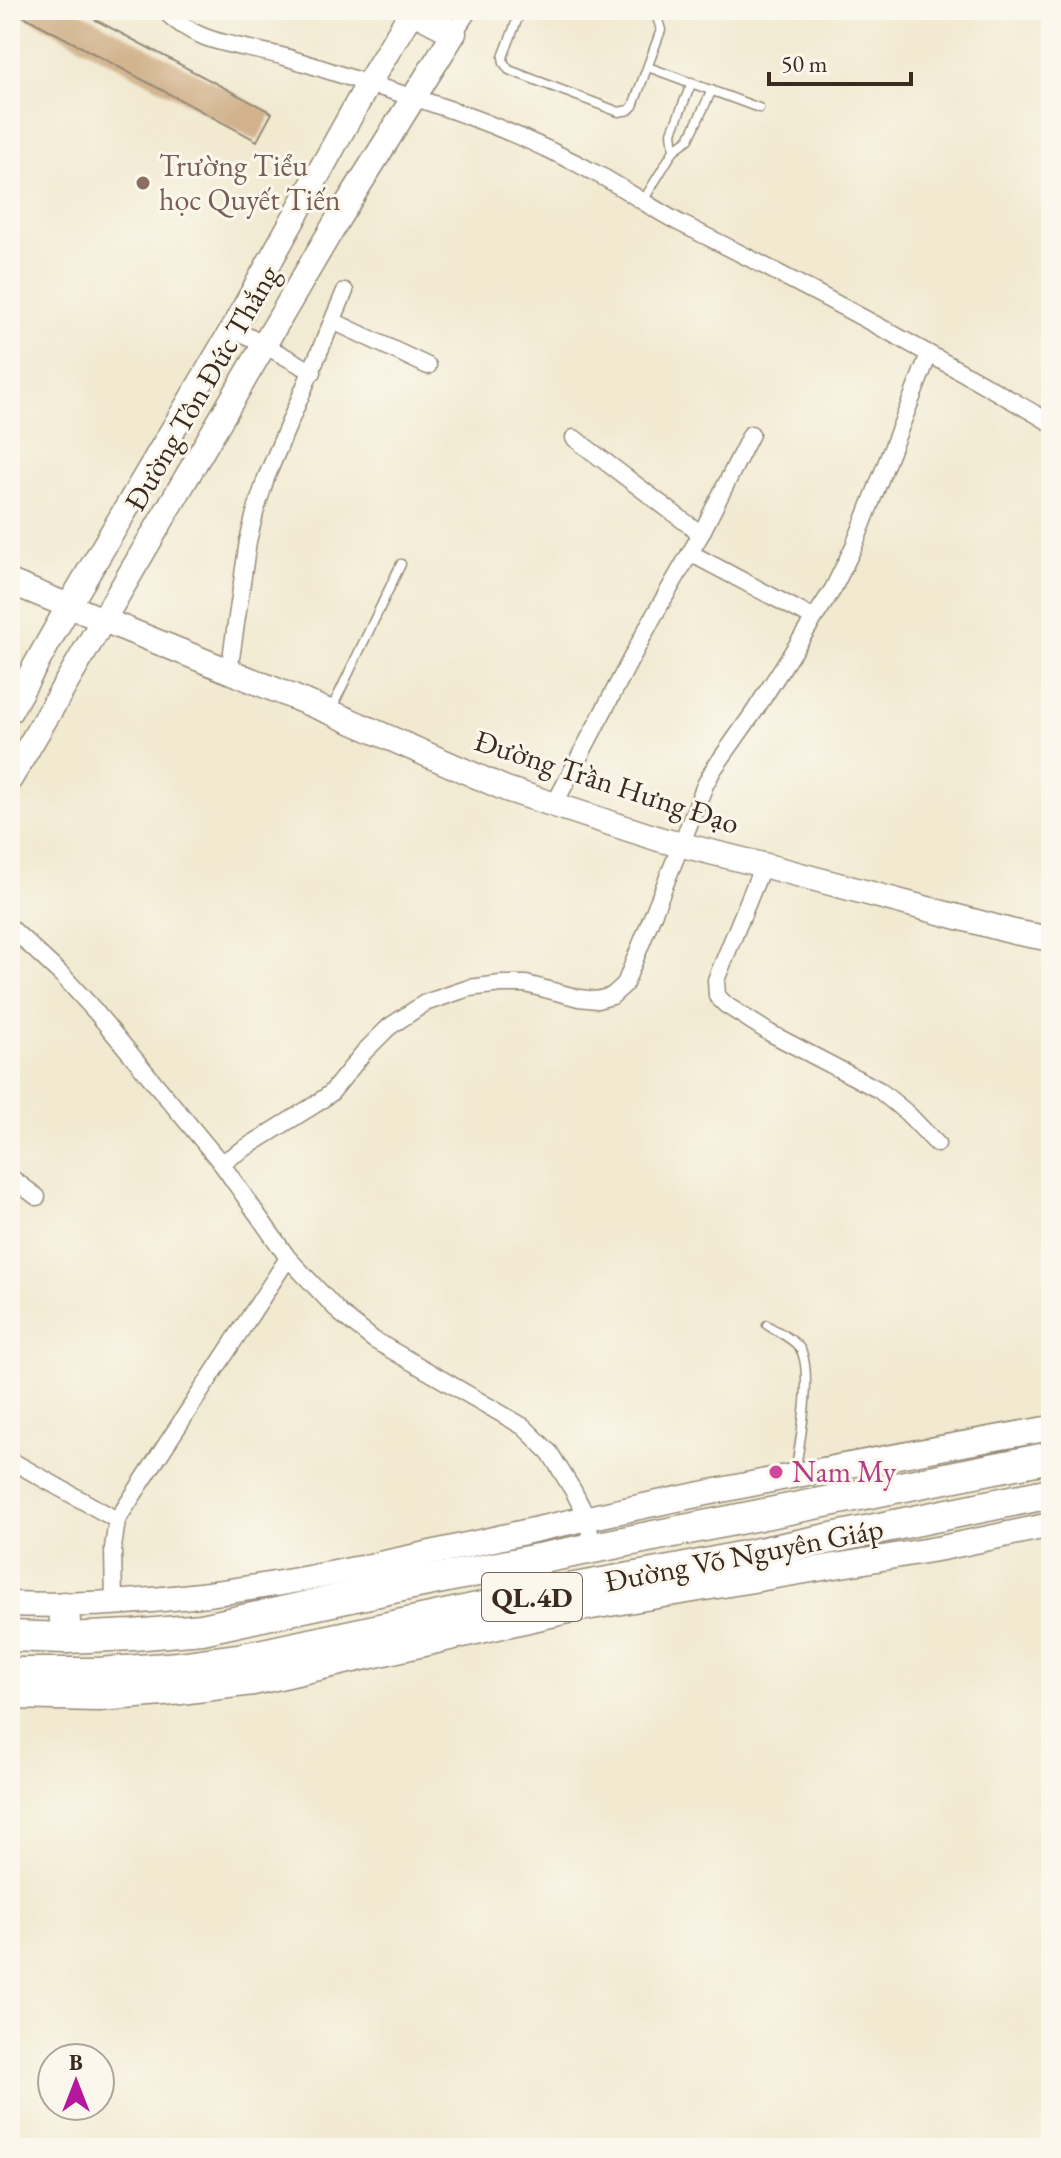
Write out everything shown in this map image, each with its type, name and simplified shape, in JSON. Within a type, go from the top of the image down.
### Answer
[{"type":"highway","name":"Đường Võ Nguyên Giáp","points":[[10,1636],[66,1638],[202,1629],[1051,1457]]},
{"type":"highway","name":"Đường Võ Nguyên Giáp","points":[[10,1673],[99,1686],[179,1667],[244,1658],[552,1592],[681,1569],[1051,1493]]},
{"type":"highway","points":[[64,1607],[66,1638]]},
{"type":"street","points":[[164,10],[182,27],[210,40],[279,55],[412,97],[546,149],[604,178],[674,220],[869,320],[1051,423]]},
{"type":"street","points":[[454,33],[469,10]]},
{"type":"street","name":"Đường Tôn Đức Thắng","points":[[10,711],[233,328],[409,16],[419,15],[454,33],[412,97],[263,345],[10,779]]},
{"type":"street","points":[[229,672],[255,513],[266,478],[345,291]]},
{"type":"street","points":[[333,321],[428,366]]},
{"type":"street","points":[[233,328],[313,372]]},
{"type":"street","points":[[221,1163],[331,1093],[389,1027],[425,1003],[469,988],[501,984],[526,984],[597,1000],[612,996],[625,984],[713,770],[833,589],[854,546],[929,354]]},
{"type":"street","points":[[554,805],[652,619],[701,534],[751,434]]},
{"type":"street","points":[[574,438],[701,534]]},
{"type":"street","points":[[690,553],[813,618]]},
{"type":"street","name":"Đường Trần Hưng Đạo","points":[[10,582],[330,712],[506,789],[681,845],[1051,939]]},
{"type":"street","points":[[763,865],[719,970],[715,988],[717,996],[770,1033],[879,1090],[937,1144]]},
{"type":"street","points":[[10,927],[95,1011],[221,1163],[288,1258],[341,1314],[374,1340],[524,1427],[550,1453],[587,1518],[593,1548]]},
{"type":"street","points":[[10,1177],[37,1197]]},
{"type":"street","points":[[114,1604],[113,1548],[117,1520],[288,1258]]},
{"type":"street","points":[[10,1604],[64,1607],[114,1604],[269,1586],[795,1475],[1051,1428]]},
{"type":"street","points":[[10,1460],[117,1520]]},
{"type":"street","name":"Đường Võ Nguyên Giáp","points":[[10,1697],[99,1686],[164,1694],[253,1683],[568,1611],[926,1551],[1051,1525]]},
{"type":"lane","points":[[521,10],[503,57],[509,70],[619,112],[633,106],[661,25],[657,17],[640,10]]},
{"type":"lane","points":[[648,67],[759,108]]},
{"type":"lane","points":[[674,150],[672,132],[692,82]]},
{"type":"lane","points":[[643,201],[674,150],[689,139],[712,90]]},
{"type":"lane","points":[[330,712],[401,564]]},
{"type":"lane","points":[[767,1325],[798,1345],[805,1360],[806,1382],[795,1475]]},
{"type":"building","points":[[12,10],[77,10],[272,113],[257,141]]},
{"type":"place","name":"Trường Tiểu học Quyết Tiến","points":[[143,183]]},
{"type":"place","name":"Nam My","points":[[776,1472]]}]
